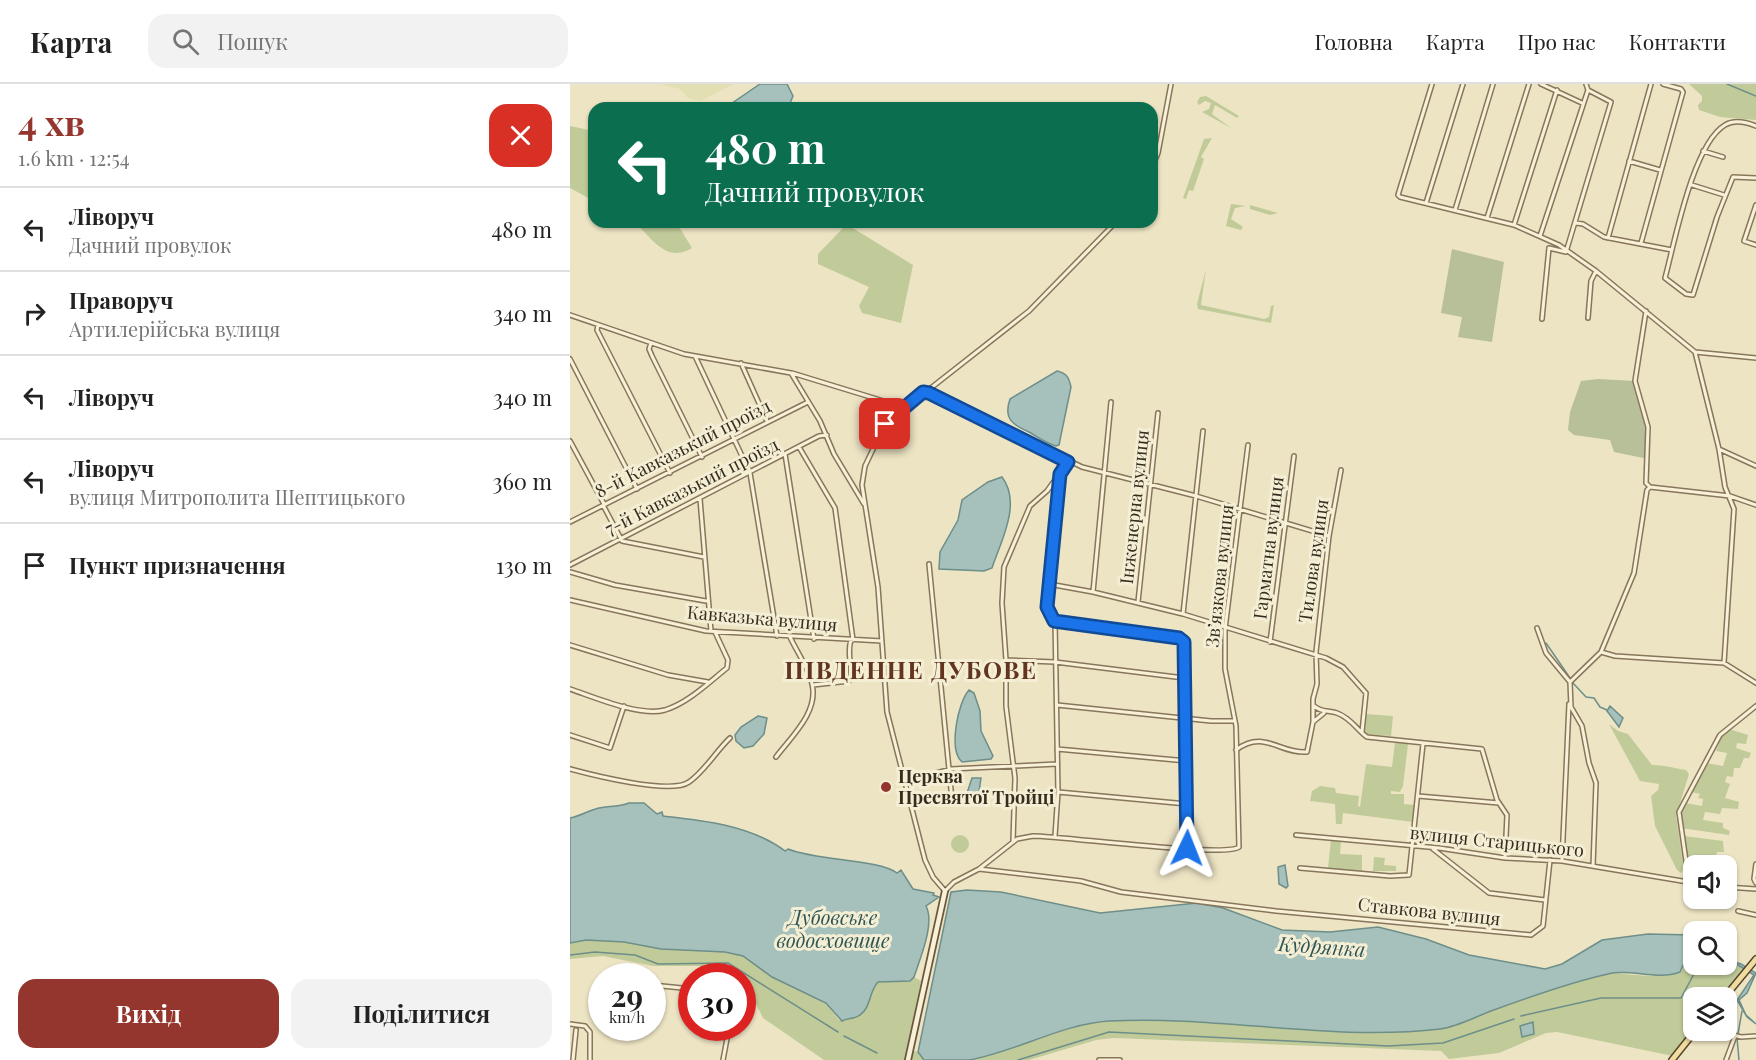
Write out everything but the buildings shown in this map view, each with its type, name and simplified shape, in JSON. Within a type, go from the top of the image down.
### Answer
[{"type":"main road","points":[[1733,987],[1756,959]]},
{"type":"main road","points":[[1672,1060],[1687,1041]]},
{"type":"street","points":[[1158,153],[1171,84]]},
{"type":"street","points":[[1432,84],[1402,177],[1398,195],[1400,197],[1514,225],[1540,236],[1596,271],[1695,352],[1756,357]]},
{"type":"street","points":[[1426,203],[1463,84]]},
{"type":"street","points":[[1455,210],[1493,84]]},
{"type":"street","points":[[1487,218],[1529,84]]},
{"type":"street","points":[[1541,84],[1582,103]]},
{"type":"street","points":[[1540,236],[1588,90],[1586,84]]},
{"type":"street","points":[[1608,238],[1650,84]]},
{"type":"street","points":[[1641,243],[1681,89],[1664,84]]},
{"type":"street","points":[[1514,225],[1557,90]]},
{"type":"street","points":[[1566,252],[1611,102],[1588,90]]},
{"type":"street","points":[[1756,126],[1734,121],[1724,125],[1703,151],[1665,278],[1692,297],[1733,177],[1756,178]]},
{"type":"street","points":[[1703,151],[1723,157]]},
{"type":"street","points":[[1629,161],[1660,170]]},
{"type":"street","points":[[1691,185],[1725,195]]},
{"type":"street","points":[[1756,205],[1743,241],[1756,245]]},
{"type":"street","points":[[1576,224],[1583,224],[1608,238],[1672,250]]},
{"type":"street","points":[[945,891],[933,877],[925,860],[887,712],[878,587],[862,485],[865,465],[879,432],[900,410],[1029,311],[1110,228]]},
{"type":"street","points":[[1542,319],[1548,248],[1566,252]]},
{"type":"street","points":[[1588,318],[1591,281],[1596,271]]},
{"type":"street","points":[[1570,682],[1601,652],[1634,573],[1649,488],[1646,483],[1648,427],[1635,381],[1646,311]]},
{"type":"street","points":[[570,315],[695,356],[791,373],[890,403],[900,410]]},
{"type":"street","points":[[598,324],[597,330],[670,473]]},
{"type":"street","points":[[652,342],[649,349],[702,457]]},
{"type":"street","points":[[1695,352],[1719,449],[1725,487],[1734,509],[1724,663]]},
{"type":"street","points":[[695,356],[750,473],[777,636]]},
{"type":"street","points":[[570,359],[637,489]]},
{"type":"street","points":[[741,363],[741,368],[768,421]]},
{"type":"street","points":[[791,373],[866,508]]},
{"type":"street","points":[[923,392],[936,395],[1068,462],[1196,496],[1285,525],[1329,536]]},
{"type":"street","name":"8-й Кавказький проїзд","points":[[570,522],[808,402]]},
{"type":"street","points":[[1093,592],[1111,402]]},
{"type":"street","name":"Інженерна вулиця","points":[[1138,603],[1158,413]]},
{"type":"street","points":[[1183,614],[1203,431]]},
{"type":"street","name":"7-й Кавказький проїзд","points":[[570,565],[700,500],[798,447],[827,435]]},
{"type":"street","points":[[570,441],[620,539],[704,557]]},
{"type":"street","name":"Звʼязкова вулиця","points":[[1187,848],[1234,850],[1239,847],[1235,721],[1225,669],[1226,629],[1248,445]]},
{"type":"street","points":[[798,447],[835,508],[852,640],[848,652],[852,673],[849,681],[813,686]]},
{"type":"street","points":[[1719,449],[1756,466]]},
{"type":"street","points":[[785,454],[814,639]]},
{"type":"street","name":"Гарматна вулиця","points":[[1270,642],[1294,456]]},
{"type":"street","points":[[1013,841],[1014,765],[1006,706],[1002,603],[1004,567],[1030,506],[1068,462]]},
{"type":"street","name":"Тилова вулиця","points":[[1236,750],[1247,743],[1267,741],[1304,753],[1308,748],[1313,722],[1329,536],[1341,470]]},
{"type":"street","points":[[1055,836],[1058,792],[1056,662],[1054,621],[1047,607],[1060,474]]},
{"type":"street","points":[[1649,488],[1730,496],[1756,505]]},
{"type":"street","points":[[570,689],[624,706],[651,711],[664,710],[689,698],[729,665],[713,631],[706,601],[700,500]]},
{"type":"street","points":[[928,564],[951,769],[952,800]]},
{"type":"street","points":[[570,572],[615,585],[706,601]]},
{"type":"street","points":[[1049,584],[1093,592],[1183,614],[1343,666],[1366,693],[1362,732]]},
{"type":"street","name":"Кавказька вулиця","points":[[570,600],[684,627],[713,631],[790,638],[882,641]]},
{"type":"street","points":[[908,1060],[945,891],[954,882],[979,869],[1013,841],[1033,836],[1187,848],[1184,642],[1179,638],[1054,621]]},
{"type":"street","points":[[1537,628],[1546,653],[1570,682],[1571,711],[1562,861]]},
{"type":"street","points":[[776,757],[808,713],[813,686],[790,638]]},
{"type":"street","points":[[570,645],[668,675],[696,682],[710,682]]},
{"type":"street","points":[[1601,652],[1615,656],[1724,663],[1756,683]]},
{"type":"street","points":[[1006,660],[1056,662],[1184,678]]},
{"type":"street","points":[[1057,705],[1185,719],[1235,721]]},
{"type":"street","points":[[570,735],[610,748],[624,706]]},
{"type":"street","points":[[1314,706],[1326,712],[1339,714],[1367,737],[1482,749],[1499,804],[1507,815],[1505,858]]},
{"type":"street","points":[[1685,855],[1679,812],[1720,735],[1756,706]]},
{"type":"street","points":[[1571,711],[1582,726],[1589,763],[1596,783],[1593,866]]},
{"type":"street","points":[[1313,722],[1326,712]]},
{"type":"street","points":[[570,769],[620,782],[680,785],[690,781],[730,738]]},
{"type":"street","points":[[1300,868],[1390,876],[1409,875],[1424,744]]},
{"type":"street","points":[[1057,749],[1187,761]]},
{"type":"street","points":[[904,782],[951,769],[1057,764]]},
{"type":"street","points":[[1058,792],[1187,804]]},
{"type":"street","points":[[1418,796],[1499,804]]},
{"type":"street","name":"вулиця Старицького","points":[[1296,835],[1413,846],[1505,858],[1562,861],[1683,881]]},
{"type":"street","points":[[1438,851],[1489,893],[1545,900]]},
{"type":"street","name":"Ставкова вулиця","points":[[979,869],[1082,881],[1121,892],[1243,907],[1531,935],[1543,926],[1550,860]]},
{"type":"street","points":[[1756,864],[1754,879],[1756,883]]},
{"type":"street","points":[[1737,888],[1756,889]]},
{"type":"street","points":[[1738,911],[1756,915]]},
{"type":"street","points":[[570,1024],[585,1026],[590,1032],[590,1060]]},
{"type":"street","points":[[573,1060],[576,1030]]},
{"type":"street","points":[[1737,1036],[1756,1035]]},
{"type":"street","points":[[723,1060],[727,1041]]},
{"type":"street","points":[[1726,1060],[1733,1041]]},
{"type":"street","points":[[1099,1060],[1120,1060]]},
{"type":"shaded area","points":[[660,84],[734,84],[701,101],[688,98],[680,89]]},
{"type":"green space","points":[[1689,84],[1756,84],[1756,120],[1720,117],[1699,110],[1698,105],[1702,101],[1702,96]]},
{"type":"green space","points":[[1206,96],[1239,116],[1237,118],[1215,105],[1212,114],[1231,128],[1202,112],[1209,109],[1211,103],[1205,101],[1199,105],[1197,102],[1200,97]]},
{"type":"green space","points":[[570,126],[588,130],[588,198],[570,188]]},
{"type":"green space","points":[[1212,138],[1201,157],[1204,159],[1193,191],[1189,190],[1186,199],[1183,198],[1204,139]]},
{"type":"green space","points":[[1231,204],[1246,206],[1235,208],[1231,219],[1243,227],[1241,230],[1226,226]]},
{"type":"green space","points":[[1250,205],[1278,213],[1270,215],[1250,209]]},
{"type":"green space","points":[[641,228],[680,228],[692,248],[675,253],[667,251]]},
{"type":"green space","points":[[843,228],[853,228],[913,265],[901,323],[862,313],[859,306],[869,287],[818,264],[818,254]]},
{"type":"green space","points":[[1452,249],[1504,262],[1492,342],[1458,337],[1462,317],[1441,313]]},
{"type":"green space","points":[[1206,269],[1201,305],[1264,319],[1269,317],[1271,306],[1274,305],[1271,323],[1198,309],[1197,304]]},
{"type":"green space","points":[[1598,379],[1635,381],[1647,417],[1648,459],[1614,452],[1610,440],[1574,435],[1568,430],[1570,412],[1581,381]]},
{"type":"green space","points":[[1366,714],[1393,716],[1391,736],[1365,734]]},
{"type":"green space","points":[[1609,724],[1618,731],[1628,734],[1652,765],[1686,770],[1689,774],[1676,816],[1683,862],[1681,873],[1677,870],[1655,826],[1651,796],[1658,790],[1659,784],[1640,781]]},
{"type":"green space","points":[[1729,729],[1748,735],[1746,744],[1737,743],[1736,748],[1751,753],[1749,758],[1744,758],[1740,768],[1734,768],[1733,777],[1727,776],[1725,782],[1730,784],[1725,798],[1739,802],[1738,809],[1722,808],[1720,814],[1705,812],[1703,820],[1723,823],[1723,828],[1730,831],[1729,835],[1681,828],[1681,812],[1685,803],[1702,806],[1703,799],[1698,798],[1700,794],[1692,792],[1706,763],[1723,766],[1727,753],[1716,751],[1722,736]]},
{"type":"green space","points":[[1395,742],[1408,744],[1403,786],[1400,792],[1391,791],[1391,794],[1404,794],[1404,804],[1414,805],[1413,822],[1343,813],[1342,824],[1336,824],[1335,804],[1310,801],[1312,791],[1320,786],[1335,788],[1336,793],[1359,796],[1358,806],[1360,807],[1366,764],[1392,767]]},
{"type":"green space","points":[[960,835],[966,838],[969,844],[966,850],[960,853],[954,850],[951,844],[954,838]]},
{"type":"green space","points":[[1684,836],[1723,841],[1724,852],[1717,852],[1716,855],[1687,855]]},
{"type":"green space","points":[[1331,840],[1341,841],[1340,854],[1362,855],[1362,871],[1328,868]]},
{"type":"green space","points":[[1374,857],[1385,858],[1384,865],[1396,866],[1396,871],[1373,871]]},
{"type":"green space","points":[[586,940],[624,942],[661,949],[725,952],[743,956],[753,963],[678,963],[678,966],[666,966],[666,963],[638,963],[603,956],[570,959],[570,943]]},
{"type":"green space","points":[[756,965],[772,977],[826,1003],[839,1020],[857,1014],[878,982],[909,981],[914,977],[921,981],[907,1049],[918,1052],[924,1060],[824,1060],[763,1018],[756,1004]]},
{"type":"green space","points":[[1683,965],[1683,975],[1737,975],[1737,966],[1746,969],[1731,987],[1683,987],[1685,1041],[1673,1056],[1557,1032],[1546,1033],[1499,1053],[1449,1059],[1441,1051],[1114,1038],[1096,1040],[1029,1060],[970,1060],[1088,1023],[1139,1019],[1353,1033],[1443,1029],[1538,994],[1611,973],[1649,976],[1682,969]]},
{"type":"water","points":[[760,84],[787,84],[793,96],[790,102],[734,102]]},
{"type":"water","points":[[1057,371],[1067,376],[1071,387],[1059,445],[1056,446],[1014,424],[1009,416],[1008,406],[1010,399]]},
{"type":"water","points":[[1002,477],[1008,487],[1010,510],[992,568],[984,571],[939,569],[940,552],[958,520],[962,500],[988,482]]},
{"type":"water","points":[[969,690],[974,693],[980,711],[981,731],[993,756],[991,759],[962,762],[958,756],[956,726],[961,705]]},
{"type":"water","points":[[1610,706],[1623,718],[1619,727],[1607,711]]},
{"type":"water","points":[[758,716],[767,718],[764,734],[753,746],[744,748],[736,741],[735,735],[741,727]]},
{"type":"water","points":[[972,778],[981,778],[978,799],[975,800],[966,796]]},
{"type":"water","name":"Дубовське водосховище","points":[[644,803],[657,814],[662,812],[663,816],[726,825],[757,835],[785,851],[788,849],[815,856],[862,862],[888,868],[897,873],[901,870],[913,889],[934,893],[933,895],[939,897],[926,906],[928,930],[914,977],[910,981],[878,982],[864,1012],[842,1021],[826,1003],[772,977],[756,965],[756,963],[743,956],[725,952],[661,949],[624,942],[586,940],[570,943],[570,818],[595,809]]},
{"type":"water","points":[[1285,865],[1288,886],[1286,888],[1279,884],[1278,867]]},
{"type":"water","name":"Кудрянка","points":[[967,890],[1001,892],[1100,913],[1197,903],[1223,908],[1282,930],[1330,932],[1378,927],[1426,939],[1469,955],[1545,969],[1562,964],[1602,940],[1648,934],[1683,935],[1683,965],[1680,972],[1671,974],[1626,972],[1608,974],[1549,991],[1440,1029],[1357,1032],[1150,1020],[1109,1021],[1073,1027],[1004,1051],[969,1060],[924,1060],[918,1052],[951,892]]},
{"type":"water","points":[[1737,963],[1756,973],[1747,993],[1739,1000],[1746,1015],[1756,1024],[1747,1017],[1737,1000],[1754,975]]},
{"type":"water","points":[[1533,1022],[1534,1034],[1522,1037],[1520,1026]]},
{"type":"waterway","points":[[1727,84],[1756,96]]},
{"type":"waterway","points":[[1546,643],[1570,678]]},
{"type":"waterway","points":[[1573,683],[1586,697],[1594,698],[1600,707],[1607,710]]},
{"type":"waterway","points":[[570,955],[595,952],[635,955],[658,964],[728,963],[838,1032]]},
{"type":"waterway","points":[[1521,1016],[1601,998],[1681,998],[1693,975]]},
{"type":"waterway","points":[[1738,1034],[1742,1011]]},
{"type":"waterway","points":[[1018,1060],[1109,1032],[1388,1046],[1443,1043],[1514,1019]]},
{"type":"waterway","points":[[844,1036],[877,1053]]},
{"type":"waterway","points":[[1737,1038],[1739,1060]]},
{"type":"place","name":"Церква Пресвятої Тройці","points":[[886,787]]},
{"type":"district","name":"ПІВДЕННЕ ДУБОВЕ","points":[[911,671]]},
{"type":"route","points":[[885,424],[923,392],[929,393],[1068,462],[1060,474],[1047,607],[1054,621],[1179,638],[1184,642],[1187,848]]}]
